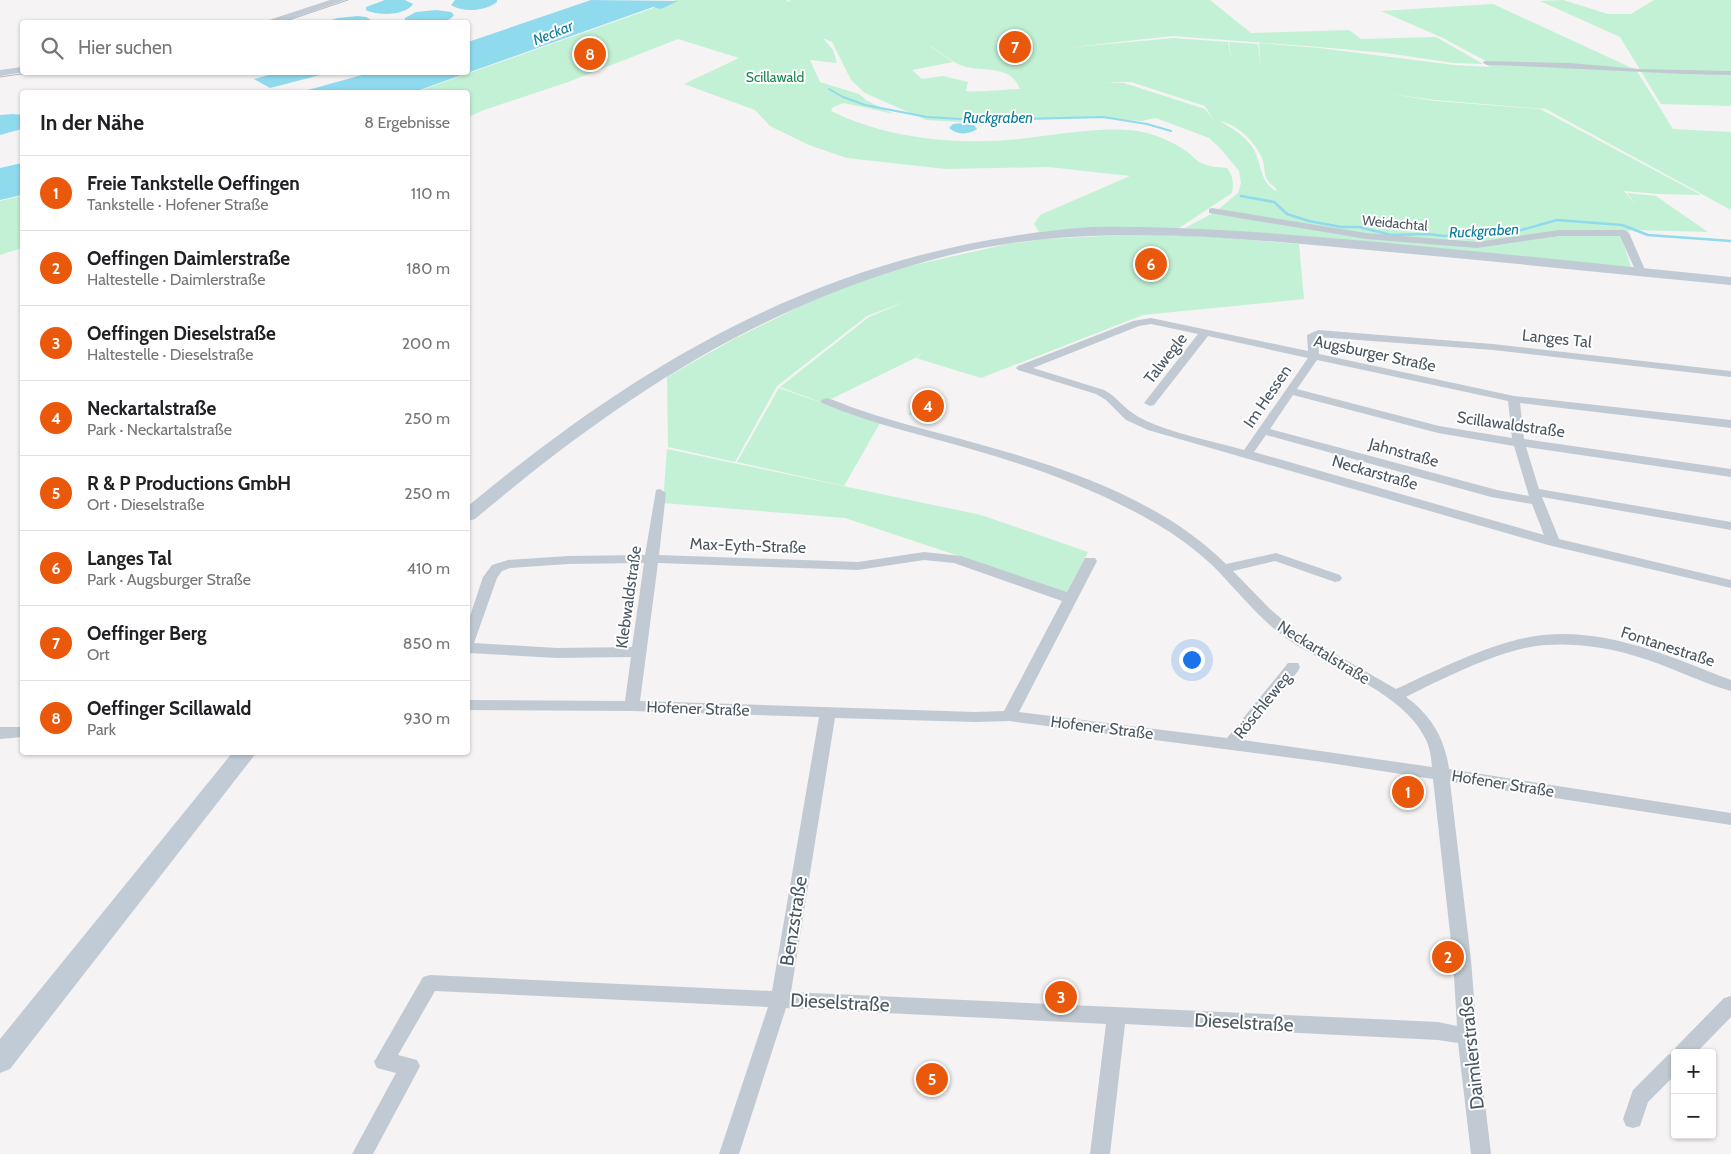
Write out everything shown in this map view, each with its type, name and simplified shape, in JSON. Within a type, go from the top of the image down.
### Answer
[{"type":"main road","points":[[279,20],[340,0]]},
{"type":"main road","points":[[0,73],[20,70]]},
{"type":"main road","points":[[470,513],[517,474],[576,429],[629,393],[694,354],[802,300],[872,272],[963,248],[1043,235],[1136,231],[1212,233],[1731,281]]},
{"type":"main road","points":[[0,1060],[244,755]]},
{"type":"street","points":[[1487,63],[1580,66],[1639,71],[1731,73]]},
{"type":"street","name":"Weidachtal","points":[[1212,211],[1366,236],[1477,244],[1559,233],[1624,234],[1641,272]]},
{"type":"street","name":"Augsburger Straße","points":[[1022,368],[1142,321],[1160,323],[1514,398],[1731,424]]},
{"type":"street","name":"Talwegle","points":[[1150,403],[1205,333]]},
{"type":"street","name":"Langes Tal","points":[[1314,357],[1311,339],[1312,335],[1318,333],[1483,346],[1731,374]]},
{"type":"street","name":"Im Hessen","points":[[1247,454],[1314,357]]},
{"type":"street","name":"Neckarstraße","points":[[1022,368],[1100,392],[1110,398],[1130,417],[1152,427],[1553,542],[1731,584]]},
{"type":"street","name":"Scillawaldstraße","points":[[1290,391],[1438,429],[1498,441],[1663,462],[1731,473]]},
{"type":"street","points":[[1514,398],[1513,411],[1519,443],[1553,542]]},
{"type":"street","name":"Neckartalstraße","points":[[826,400],[885,422],[1041,467],[1097,488],[1153,516],[1195,544],[1223,569],[1248,598],[1293,636],[1394,696],[1420,719],[1432,735],[1440,756],[1442,774]]},
{"type":"street","name":"Jahnstraße","points":[[1263,431],[1496,494],[1536,496],[1731,526]]},
{"type":"street","name":"Klebwaldstraße","points":[[632,706],[660,493]]},
{"type":"street","name":"Max-Eyth-Straße","points":[[470,635],[490,577],[497,568],[508,564],[560,560],[651,559],[858,566],[924,556],[956,559],[1069,598]]},
{"type":"street","points":[[1223,569],[1276,557],[1335,578]]},
{"type":"street","points":[[1009,716],[1090,561]]},
{"type":"street","name":"Fontanestraße","points":[[1394,696],[1486,654],[1543,640],[1576,641],[1619,647],[1642,653],[1731,686]]},
{"type":"street","points":[[470,648],[557,653],[638,652]]},
{"type":"street","name":"Röschleweg","points":[[1232,743],[1293,667]]},
{"type":"street","name":"Hofener Straße","points":[[470,704],[632,706],[975,717],[1009,716],[1232,743],[1731,819]]},
{"type":"street","name":"Benzstraße","points":[[729,1154],[780,999],[828,712]]},
{"type":"street","points":[[0,733],[20,732]]},
{"type":"street","name":"Daimlerstraße","points":[[1442,774],[1462,960],[1467,1036],[1481,1154]]},
{"type":"street","name":"Dieselstraße","points":[[362,1154],[410,1066],[384,1062],[430,983],[1438,1031],[1467,1036]]},
{"type":"street","points":[[1687,1049],[1731,1004]]},
{"type":"street","points":[[1100,1154],[1116,1016]]},
{"type":"street","points":[[1633,1119],[1640,1097],[1671,1065]]},
{"type":"green space","name":"Scillawald","points":[[676,0],[788,0],[786,2],[788,2],[791,0],[1210,0],[1251,33],[1349,30],[1361,39],[1436,37],[1483,64],[1454,63],[1386,53],[1172,36],[1065,48],[1174,38],[1228,42],[1231,60],[1229,42],[1258,44],[1261,68],[1259,43],[1319,48],[1454,65],[1489,67],[1486,61],[1441,37],[1381,11],[1493,4],[1632,68],[1638,73],[1673,129],[1731,132],[1731,210],[1546,109],[1435,100],[1390,94],[1435,101],[1540,109],[1701,195],[1624,191],[1636,205],[1627,193],[1656,196],[1708,232],[1631,230],[1621,235],[1631,267],[1185,228],[1215,212],[1238,193],[1241,183],[1239,171],[1209,138],[1156,118],[1142,121],[1101,118],[963,122],[926,120],[865,93],[851,80],[832,42],[823,38],[833,50],[837,63],[810,60],[820,82],[859,94],[866,100],[894,114],[844,103],[833,107],[831,111],[854,121],[902,134],[952,141],[1003,140],[1112,129],[1143,132],[1175,144],[1199,162],[1214,167],[1227,168],[1231,174],[1232,193],[1179,228],[1138,227],[1039,232],[1034,224],[1040,215],[1130,176],[1048,167],[946,169],[847,158],[809,145],[770,126],[755,110],[684,84],[739,58],[678,39],[568,82],[470,116],[470,90],[422,90],[464,75],[470,75],[470,73]],"holes":[[[928,45],[966,67],[993,70],[1009,75],[1020,89],[966,91],[968,82],[943,76],[922,79],[912,70],[953,62]],[[1105,82],[1131,82],[1205,106],[1213,119],[1205,109],[1124,83]],[[1220,121],[1244,134],[1255,145],[1262,158],[1266,178],[1276,188],[1277,199],[1276,191],[1271,188],[1264,178],[1250,143]]]},
{"type":"green space","points":[[1563,0],[1608,14],[1631,14],[1654,0],[1731,0],[1731,106],[1661,104],[1620,37],[1540,1]]},
{"type":"green space","points":[[20,196],[20,249],[0,255],[0,201]]},
{"type":"green space","points":[[1141,234],[1213,237],[1299,244],[1304,299],[1143,315],[981,378],[916,358],[926,350],[915,358],[823,403],[780,387],[869,317],[907,301],[867,316],[777,386],[735,462],[668,447],[667,377],[734,339],[809,302],[845,287],[910,266],[1008,244],[1045,239]]},
{"type":"green space","points":[[779,388],[880,423],[844,486],[737,462]]},
{"type":"green space","points":[[929,395],[945,399],[933,412],[940,415],[932,421],[908,414]]},
{"type":"green space","points":[[667,449],[981,515],[1088,552],[1067,592],[845,518],[663,503]]},
{"type":"water","points":[[385,0],[405,0],[413,4],[404,11],[391,14],[366,10],[366,7]]},
{"type":"water","points":[[455,0],[497,0],[497,2],[481,9],[468,10],[451,5]]},
{"type":"water","name":"Neckar","points":[[591,0],[678,1],[661,9],[653,7],[470,72],[470,41]]},
{"type":"water","points":[[436,10],[451,12],[454,15],[448,20],[405,20],[405,18],[416,12]]},
{"type":"water","points":[[358,16],[371,20],[332,20]]},
{"type":"water","points":[[269,75],[320,75],[270,88],[254,79]]},
{"type":"water","points":[[362,75],[462,75],[420,90],[308,90]]},
{"type":"water","points":[[0,115],[20,115],[20,130],[0,135]]},
{"type":"water","points":[[964,123],[974,125],[977,129],[963,133],[955,132],[949,128],[953,124]]},
{"type":"water","points":[[20,163],[20,195],[0,200],[0,168]]},
{"type":"waterway","name":"Ruckgraben","points":[[829,89],[843,97],[865,105],[927,117],[978,120],[1103,117],[1147,124],[1171,131]]},
{"type":"waterway","name":"Ruckgraben","points":[[1241,196],[1274,202],[1287,214],[1309,221],[1341,227],[1359,227],[1391,235],[1428,234],[1444,236],[1514,232],[1557,220],[1622,225],[1648,235],[1731,241]]},
{"type":"tram line","points":[[289,20],[348,0]]},
{"type":"tram line","points":[[0,77],[20,74]]},
{"type":"place","name":"Oeffinger Berg","points":[[1015,47]]},
{"type":"place","name":"Oeffinger Scillawald","points":[[590,54]]},
{"type":"place","name":"Langes Tal","points":[[1151,264]]},
{"type":"place","name":"Neckartalstraße","points":[[928,406]]},
{"type":"place","name":"Freie Tankstelle Oeffingen","points":[[1408,792]]},
{"type":"place","name":"Oeffingen Daimlerstraße","points":[[1448,957]]},
{"type":"place","name":"Oeffingen Dieselstraße","points":[[1061,997]]},
{"type":"place","name":"R & P Productions GmbH","points":[[932,1079]]}]
